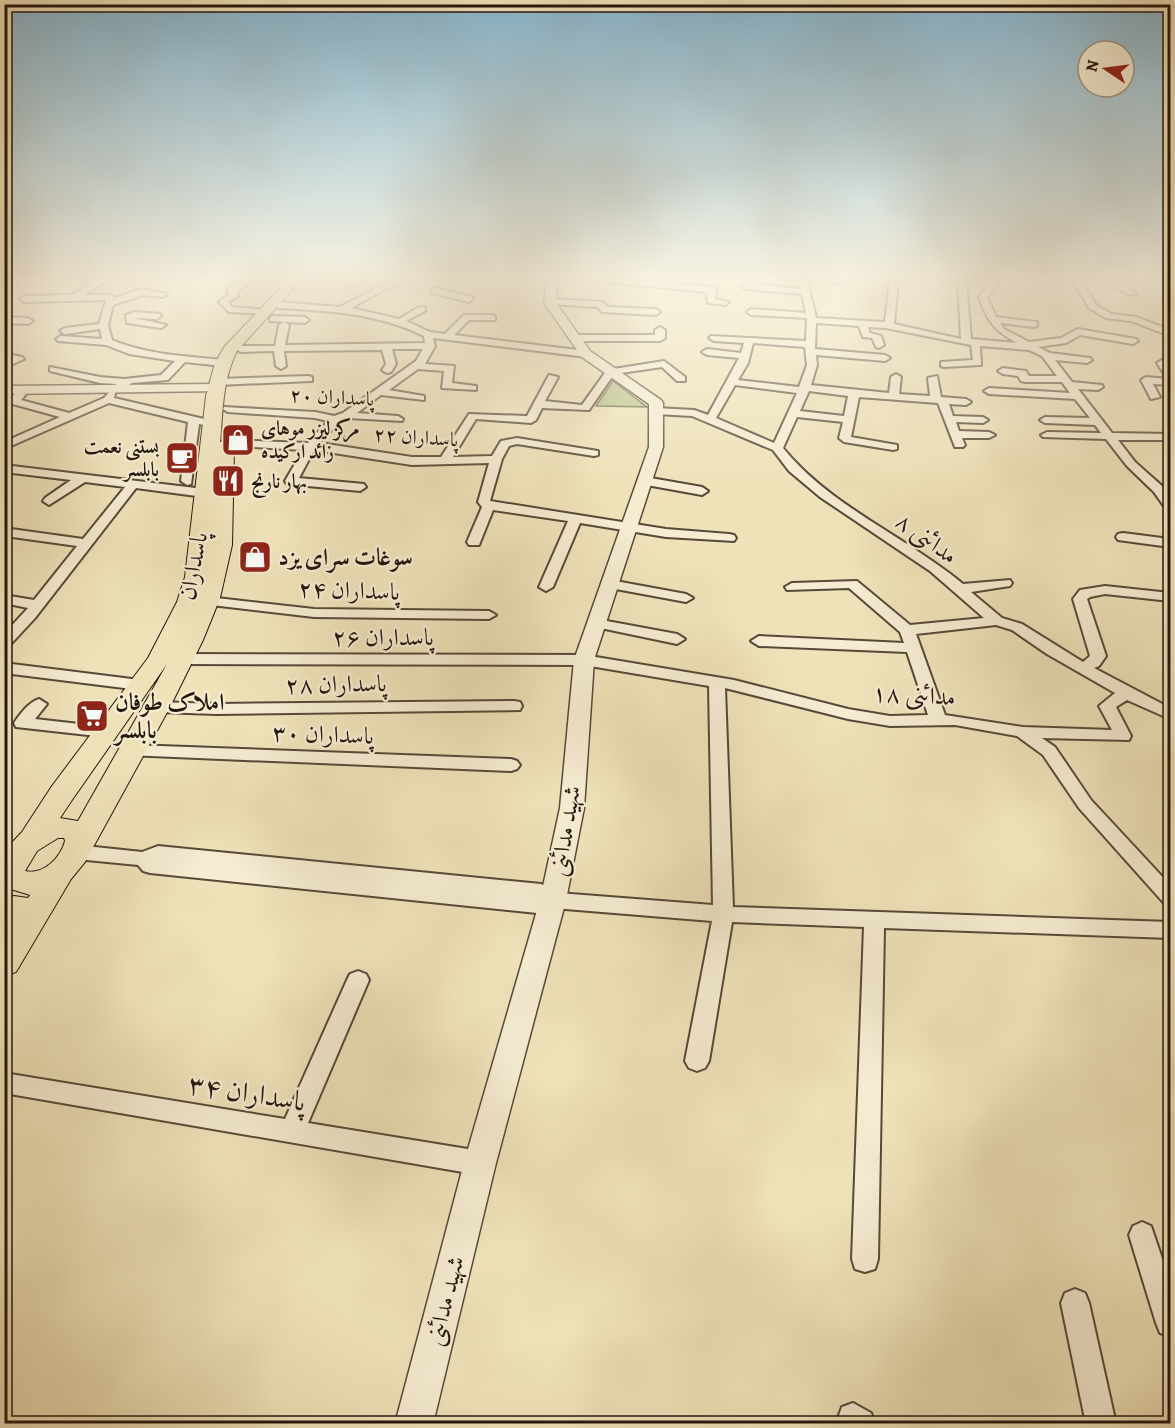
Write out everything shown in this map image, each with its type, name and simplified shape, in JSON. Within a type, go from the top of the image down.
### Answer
[{"type":"main road","name":"پاسداران","points":[[6,879],[18,854],[34,836],[159,658],[188,602],[196,577],[199,482],[230,349],[233,347]]},
{"type":"main road","name":"پاسداران","points":[[4,963],[17,919],[72,856],[156,712],[208,601],[217,575],[221,535],[225,443],[222,387],[243,347]]},
{"type":"main road","points":[[62,793],[62,804],[70,807],[80,806],[89,800],[131,739],[156,712]]},
{"type":"main road","points":[[6,879],[33,883],[47,882],[72,856],[80,834],[68,828],[48,830],[34,836]]},
{"type":"street","points":[[119,347],[129,351],[183,359],[222,387]]},
{"type":"street","points":[[241,349],[352,347]]},
{"type":"street","points":[[386,347],[391,364],[387,370]]},
{"type":"street","points":[[347,415],[415,366],[426,347]]},
{"type":"street","points":[[522,347],[586,354]]},
{"type":"street","points":[[580,347],[586,354],[656,403],[656,411]]},
{"type":"street","points":[[710,420],[733,382],[747,347]]},
{"type":"street","points":[[798,347],[885,358]]},
{"type":"street","points":[[944,364],[978,363],[972,347]]},
{"type":"street","points":[[1031,347],[1047,357],[1108,435],[1170,506]]},
{"type":"street","points":[[281,348],[278,356],[281,366]]},
{"type":"street","points":[[777,448],[794,413],[812,365],[810,348]]},
{"type":"street","points":[[707,352],[745,356]]},
{"type":"street","points":[[4,356],[20,359],[4,365]]},
{"type":"street","points":[[1047,357],[1087,360]]},
{"type":"street","points":[[4,392],[21,394],[115,391],[164,378],[183,359]]},
{"type":"street","points":[[1170,363],[1162,363],[1170,375]]},
{"type":"street","points":[[538,404],[585,408],[611,372],[664,364],[681,379]]},
{"type":"street","points":[[415,366],[450,368],[448,378],[474,384]]},
{"type":"street","points":[[54,369],[100,380],[115,391],[194,420],[213,424]]},
{"type":"street","points":[[1003,371],[1022,373],[1025,379],[1098,387]]},
{"type":"street","points":[[446,460],[473,416],[531,420],[553,377]]},
{"type":"street","points":[[894,397],[896,377]]},
{"type":"street","points":[[933,378],[939,399],[957,439],[989,435]]},
{"type":"street","points":[[4,392],[198,393],[222,387],[308,379]]},
{"type":"street","points":[[1155,397],[1146,380],[1170,382]]},
{"type":"street","points":[[733,382],[966,402]]},
{"type":"street","name":"پاسداران ۲۰","points":[[222,387],[334,420],[347,415],[398,419]]},
{"type":"street","points":[[4,446],[71,417],[115,391]]},
{"type":"street","points":[[989,391],[1076,396]]},
{"type":"street","points":[[380,392],[420,398]]},
{"type":"street","points":[[854,393],[845,438],[892,447]]},
{"type":"street","points":[[21,394],[13,401],[71,417]]},
{"type":"street","name":"مدائنی ۸","points":[[656,411],[694,413],[777,448],[793,468],[824,494],[936,568],[997,621],[1017,627],[1052,651],[1126,693],[1170,714]]},
{"type":"street","name":"شهید مدائنی","points":[[414,1424],[480,1163],[553,900],[572,808],[584,660],[657,447],[656,411]]},
{"type":"street","points":[[794,413],[849,420]]},
{"type":"street","points":[[948,419],[983,420]]},
{"type":"street","points":[[194,420],[199,482]]},
{"type":"street","points":[[334,420],[310,447],[291,481],[360,487]]},
{"type":"street","points":[[1045,420],[1098,422]]},
{"type":"street","points":[[1047,435],[1170,436]]},
{"type":"street","points":[[594,453],[517,441],[505,443],[496,459],[484,502],[488,506],[666,533],[729,538]]},
{"type":"street","name":"پاسداران ۲۲","points":[[225,443],[310,447],[412,460],[496,459]]},
{"type":"street","points":[[4,468],[167,488],[199,482]]},
{"type":"street","points":[[49,501],[82,478]]},
{"type":"street","points":[[167,488],[199,482]]},
{"type":"street","points":[[645,482],[702,491]]},
{"type":"street","points":[[4,643],[38,605],[133,484]]},
{"type":"street","points":[[474,542],[488,506]]},
{"type":"street","points":[[546,587],[576,518]]},
{"type":"street","points":[[5,532],[86,543]]},
{"type":"street","points":[[1123,537],[1170,543]]},
{"type":"street","points":[[959,589],[1005,583]]},
{"type":"street","points":[[610,584],[686,598]]},
{"type":"street","points":[[792,587],[852,584],[907,630],[938,719]]},
{"type":"street","points":[[1082,668],[1094,663],[1098,656],[1080,599],[1085,593],[1105,590],[1170,597]]},
{"type":"street","points":[[4,599],[38,605]]},
{"type":"street","name":"پاسداران ۲۴","points":[[208,601],[314,613],[489,615]]},
{"type":"street","points":[[907,630],[997,621]]},
{"type":"street","points":[[596,623],[677,639]]},
{"type":"street","points":[[759,641],[912,648]]},
{"type":"street","name":"پاسداران ۲۶","points":[[182,659],[584,660]]},
{"type":"street","name":"مدائنی ۱۸","points":[[584,660],[717,682],[848,714],[890,721],[955,720],[1022,732],[1049,751],[1085,804],[1170,897]]},
{"type":"street","points":[[4,668],[140,685]]},
{"type":"street","points":[[697,1061],[723,914],[717,682]]},
{"type":"street","points":[[1022,732],[1123,736],[1107,706],[1126,693]]},
{"type":"street","points":[[39,704],[22,723],[106,732]]},
{"type":"street","name":"پاسداران ۲۸","points":[[156,712],[514,706]]},
{"type":"street","name":"پاسداران ۳۰","points":[[133,751],[511,765]]},
{"type":"street","points":[[72,856],[144,859],[150,866],[537,905],[553,900],[723,914],[1170,930]]},
{"type":"street","points":[[865,1259],[874,919]]},
{"type":"street","points":[[292,1131],[358,980]]},
{"type":"street","name":"پاسداران ۳۴","points":[[4,1083],[480,1163]]},
{"type":"street","points":[[1142,1236],[1170,1323]]},
{"type":"street","points":[[1075,1303],[1101,1424]]},
{"type":"green space","points":[[613,381],[647,407],[596,406]]},
{"type":"place","name":"مرکز لیزر موهای زائد ارکیده","points":[[238,440]]},
{"type":"place","name":"بستنی نعمت بابلسر","points":[[182,458]]},
{"type":"place","name":"بهار نارنج","points":[[228,481]]},
{"type":"place","name":"سوغات سرای یزد","points":[[255,557]]},
{"type":"place","name":"املاک طوفان بابلسر","points":[[92,716]]}]
